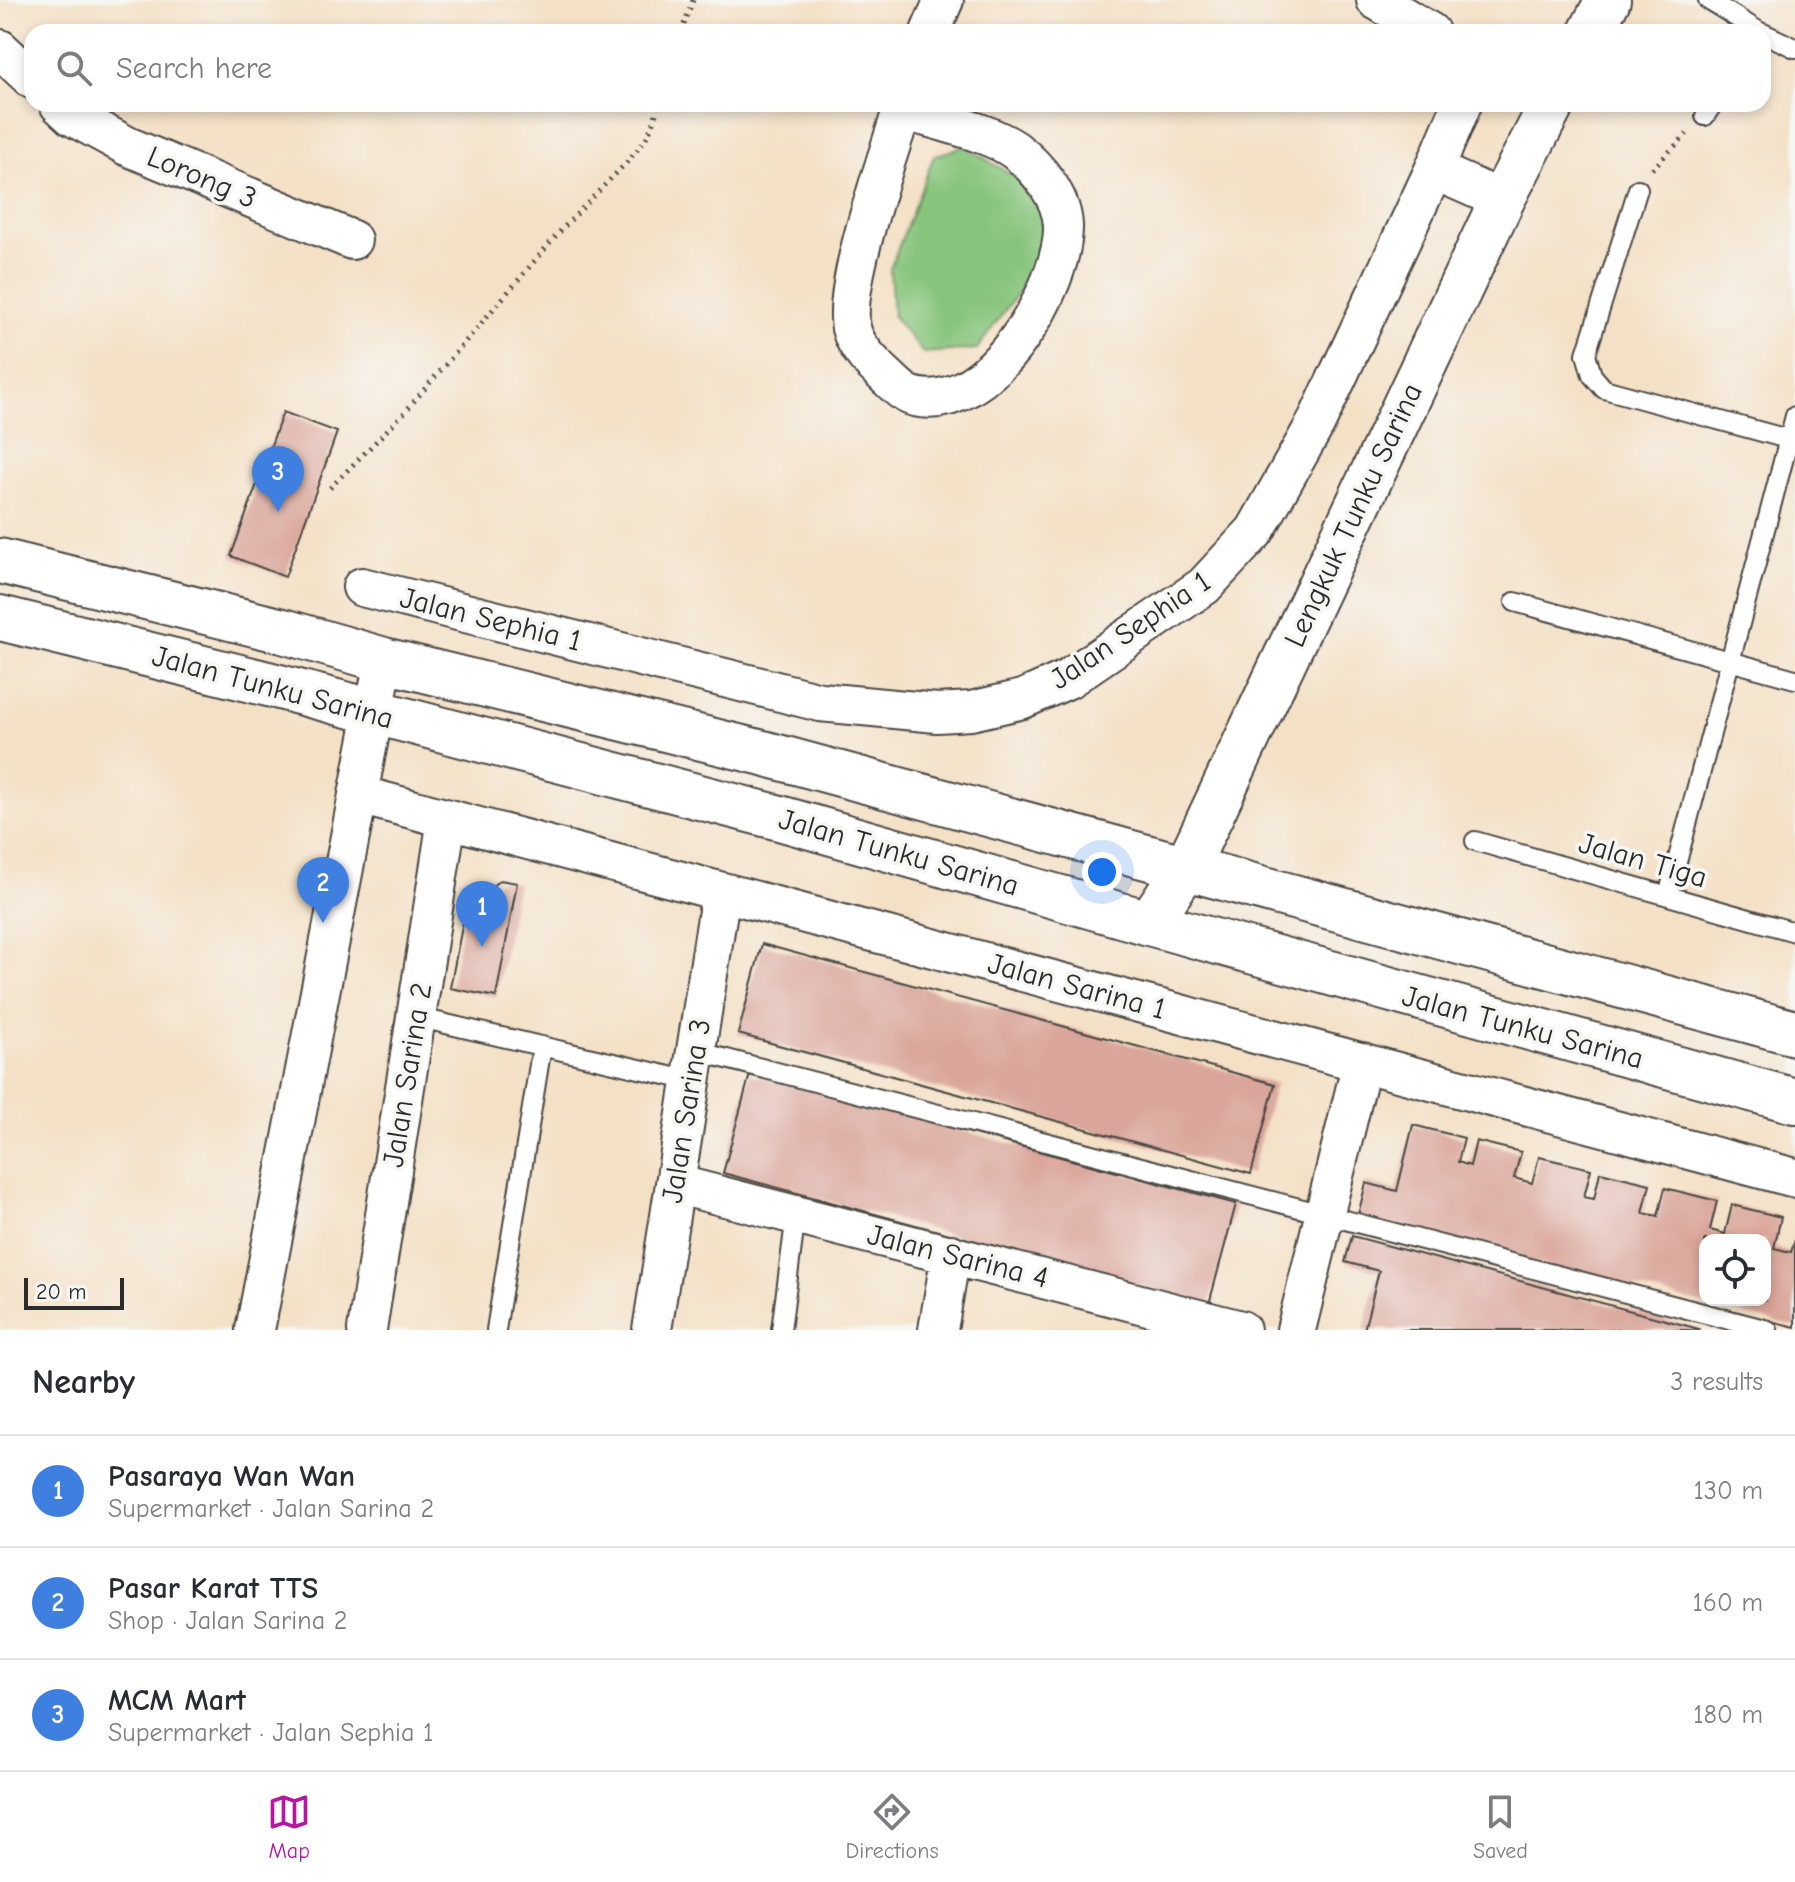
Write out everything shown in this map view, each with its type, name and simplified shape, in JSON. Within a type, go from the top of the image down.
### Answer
[{"type":"street","points":[[934,24],[944,0]]},
{"type":"street","points":[[1376,0],[1416,24]]},
{"type":"street","points":[[1595,24],[1608,0]]},
{"type":"street","points":[[0,49],[24,72]]},
{"type":"street","name":"Lorong 3","points":[[68,112],[127,146],[352,240]]},
{"type":"street","points":[[902,112],[862,247],[850,306],[851,327],[863,352],[903,391],[914,397],[934,399],[954,395],[976,385],[1017,344],[1055,272],[1063,225],[1059,206],[1040,174],[1013,148],[917,112]]},
{"type":"street","name":"Jalan Sephia 1","points":[[362,587],[820,702],[937,713],[971,711],[1023,699],[1068,679],[1181,603],[1204,586],[1255,531],[1316,423],[1459,112]]},
{"type":"street","name":"Lengkuk Tunku Sarina","points":[[1149,923],[1187,866],[1502,200],[1548,112]]},
{"type":"street","points":[[1434,170],[1502,200]]},
{"type":"street","name":"Jalan Tunku Sarina","points":[[0,561],[763,753],[1795,1033]]},
{"type":"street","name":"Jalan Tunku Sarina","points":[[0,618],[268,684],[776,817],[1795,1101]]},
{"type":"street","points":[[255,1330],[384,660]]},
{"type":"street","name":"Jalan Sarina 1","points":[[359,795],[1795,1178]]},
{"type":"street","name":"Jalan Sarina 2","points":[[367,1330],[447,819]]},
{"type":"street","name":"Jalan Sarina 3","points":[[652,1330],[721,892]]},
{"type":"street","points":[[1296,1330],[1362,1062]]},
{"type":"street","name":"Jalan Sarina 4","points":[[675,1184],[1241,1330]]},
{"type":"street","points":[[938,1330],[951,1254]]},
{"type":"lane","points":[[1708,0],[1747,24]]},
{"type":"lane","points":[[1771,37],[1795,48]]},
{"type":"lane","points":[[1638,189],[1586,354],[1592,375],[1604,389],[1792,440]]},
{"type":"lane","points":[[1668,896],[1729,660],[1792,440],[1795,416]]},
{"type":"lane","points":[[1515,602],[1795,679]]},
{"type":"lane","name":"Jalan Tiga","points":[[1475,841],[1795,932]]},
{"type":"lane","points":[[416,1017],[542,1046],[694,1066],[1325,1216],[1768,1330]]},
{"type":"lane","points":[[496,1330],[542,1046]]},
{"type":"lane","points":[[781,1330],[796,1215]]},
{"type":"path","points":[[684,24],[693,0]]},
{"type":"path","points":[[330,488],[404,413],[563,228],[628,161],[645,140],[656,112]]},
{"type":"path","points":[[1638,189],[1655,165],[1707,112]]},
{"type":"green space","points":[[964,146],[1050,198],[1048,251],[977,349],[923,353],[893,316],[890,269],[934,156]]},
{"type":"building","points":[[283,412],[337,432],[285,577],[231,556]]},
{"type":"building","points":[[500,880],[517,883],[496,997],[450,988],[466,906]]},
{"type":"building","points":[[762,944],[1275,1084],[1251,1174],[738,1034]]},
{"type":"building","points":[[750,1074],[1236,1204],[1209,1304],[723,1173]]},
{"type":"building","points":[[1413,1125],[1464,1138],[1458,1162],[1470,1166],[1476,1141],[1521,1152],[1514,1178],[1532,1183],[1539,1157],[1591,1169],[1584,1197],[1594,1199],[1600,1172],[1650,1184],[1643,1213],[1658,1216],[1665,1188],[1717,1201],[1710,1230],[1725,1234],[1699,1234],[1699,1303],[1357,1219],[1366,1183],[1397,1191]]},
{"type":"building","points":[[1732,1205],[1781,1217],[1774,1248],[1791,1252],[1795,1240],[1795,1327],[1710,1306],[1771,1306],[1771,1234],[1725,1234]]},
{"type":"building","points":[[1352,1236],[1699,1329],[1364,1330],[1379,1271],[1345,1262]]},
{"type":"place","name":"MCM Mart","points":[[278,512]]},
{"type":"place","name":"Pasar Karat TTS","points":[[323,923]]},
{"type":"place","name":"Pasaraya Wan Wan","points":[[482,947]]}]
